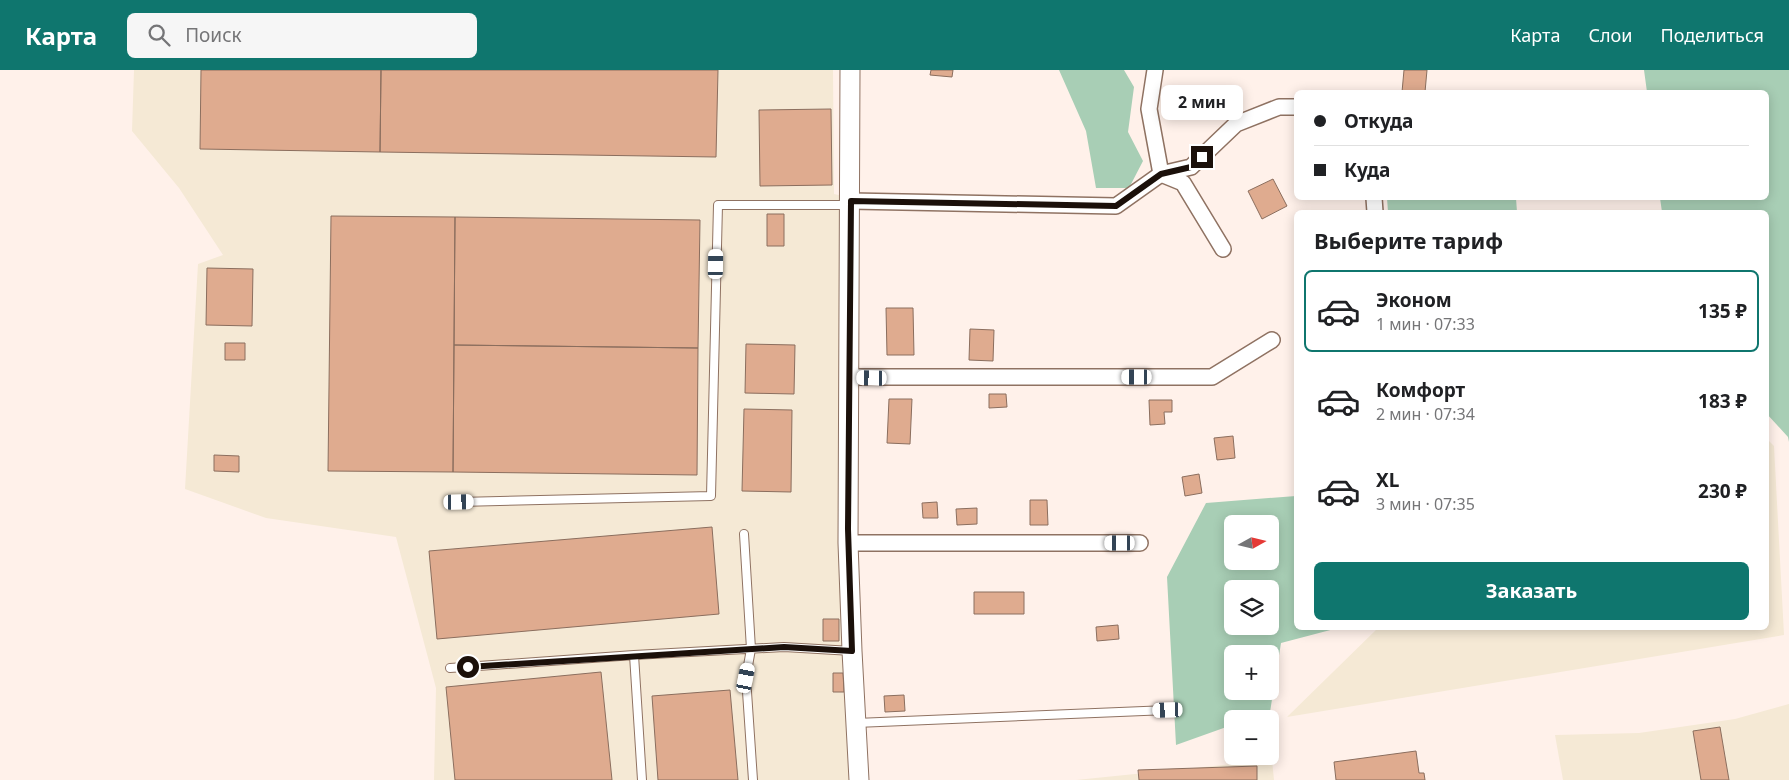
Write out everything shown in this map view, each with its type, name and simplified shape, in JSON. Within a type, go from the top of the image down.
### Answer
[{"type":"street","points":[[850,70],[851,203],[848,542],[859,780]]},
{"type":"street","points":[[1155,70],[1149,109],[1161,174]]},
{"type":"street","points":[[851,203],[1116,206],[1161,174],[1191,167],[1236,124],[1280,107],[1294,107]]},
{"type":"street","points":[[1161,174],[1183,183],[1222,249]]},
{"type":"street","points":[[849,377],[1212,377],[1272,340]]},
{"type":"street","points":[[848,542],[1140,543]]},
{"type":"lane","points":[[459,502],[711,496],[718,205],[851,203]]},
{"type":"lane","points":[[744,534],[752,649],[746,678],[753,780]]},
{"type":"lane","points":[[450,668],[784,647],[852,651]]},
{"type":"lane","points":[[634,655],[642,780]]},
{"type":"lane","points":[[856,723],[1168,710]]},
{"type":"shaded area","points":[[134,70],[833,70],[834,194],[843,196],[850,780],[434,780],[436,688],[396,537],[266,518],[185,489],[198,264],[223,255],[179,188],[132,131]]},
{"type":"shaded area","points":[[1769,441],[1774,446],[1784,635],[1287,717],[1376,630],[1769,630]]},
{"type":"shaded area","points":[[1789,704],[1789,780],[1563,780],[1555,735],[1639,733],[1735,719]]},
{"type":"shaded area","points":[[1224,765],[1272,765],[1274,780],[1076,780]]},
{"type":"green space","points":[[1059,70],[1124,70],[1134,87],[1128,132],[1143,161],[1129,188],[1096,188],[1086,131]]},
{"type":"green space","points":[[1644,70],[1789,70],[1789,442],[1788,437],[1769,416],[1769,210],[1662,210],[1660,200],[1769,200],[1769,90],[1647,90]]},
{"type":"green space","points":[[1387,200],[1516,200],[1517,210],[1388,210]]},
{"type":"green space","points":[[1294,496],[1294,630],[1330,630],[1281,643],[1279,656],[1279,645],[1224,645],[1224,700],[1272,700],[1270,710],[1224,710],[1224,728],[1176,745],[1167,577],[1206,503]]},
{"type":"building","points":[[201,70],[381,70],[380,152],[200,149]]},
{"type":"building","points":[[381,70],[718,70],[716,157],[380,152]]},
{"type":"building","points":[[931,70],[953,70],[952,77],[930,75]]},
{"type":"building","points":[[1404,70],[1427,70],[1425,90],[1402,90]]},
{"type":"building","points":[[831,109],[832,185],[760,186],[759,110]]},
{"type":"building","points":[[1273,179],[1287,206],[1262,219],[1248,191]]},
{"type":"building","points":[[767,214],[784,214],[784,246],[767,246]]},
{"type":"building","points":[[331,216],[455,217],[453,472],[328,471]]},
{"type":"building","points":[[455,217],[700,220],[698,348],[454,345]]},
{"type":"building","points":[[207,268],[253,269],[252,326],[206,325]]},
{"type":"building","points":[[886,308],[913,308],[914,355],[887,355]]},
{"type":"building","points":[[970,329],[994,330],[993,361],[969,360]]},
{"type":"building","points":[[225,343],[245,343],[245,360],[225,360]]},
{"type":"building","points":[[746,344],[795,345],[794,394],[745,393]]},
{"type":"building","points":[[454,345],[698,348],[697,475],[453,472]]},
{"type":"building","points":[[989,394],[1006,394],[1007,407],[989,408]]},
{"type":"building","points":[[889,399],[912,399],[910,444],[887,443]]},
{"type":"building","points":[[1149,400],[1172,400],[1172,412],[1164,412],[1165,424],[1150,425]]},
{"type":"building","points":[[744,409],[792,410],[791,492],[742,491]]},
{"type":"building","points":[[1233,436],[1235,458],[1217,460],[1214,438]]},
{"type":"building","points":[[214,455],[239,456],[239,472],[214,471]]},
{"type":"building","points":[[1199,474],[1202,493],[1185,496],[1182,477]]},
{"type":"building","points":[[1030,500],[1047,500],[1048,525],[1030,525]]},
{"type":"building","points":[[937,502],[938,518],[923,518],[922,503]]},
{"type":"building","points":[[977,508],[977,524],[957,525],[956,509]]},
{"type":"building","points":[[712,527],[719,614],[437,639],[429,551]]},
{"type":"building","points":[[974,592],[1024,592],[1024,614],[974,614]]},
{"type":"building","points":[[823,619],[839,619],[839,641],[823,641]]},
{"type":"building","points":[[1118,625],[1119,639],[1097,641],[1096,627]]},
{"type":"building","points":[[601,672],[612,780],[455,780],[446,687]]},
{"type":"building","points":[[833,673],[843,673],[844,692],[833,692]]},
{"type":"building","points":[[730,690],[738,780],[658,780],[652,696]]},
{"type":"building","points":[[904,695],[905,711],[885,712],[884,696]]},
{"type":"building","points":[[1720,727],[1729,780],[1701,780],[1693,731]]},
{"type":"building","points":[[1416,751],[1419,773],[1424,773],[1425,780],[1336,780],[1334,762]]},
{"type":"building","points":[[1257,766],[1257,780],[1139,780],[1138,770]]},
{"type":"route","points":[[468,667],[784,647],[852,651],[848,529],[851,201],[1116,206],[1161,174],[1191,167],[1202,157]]}]
